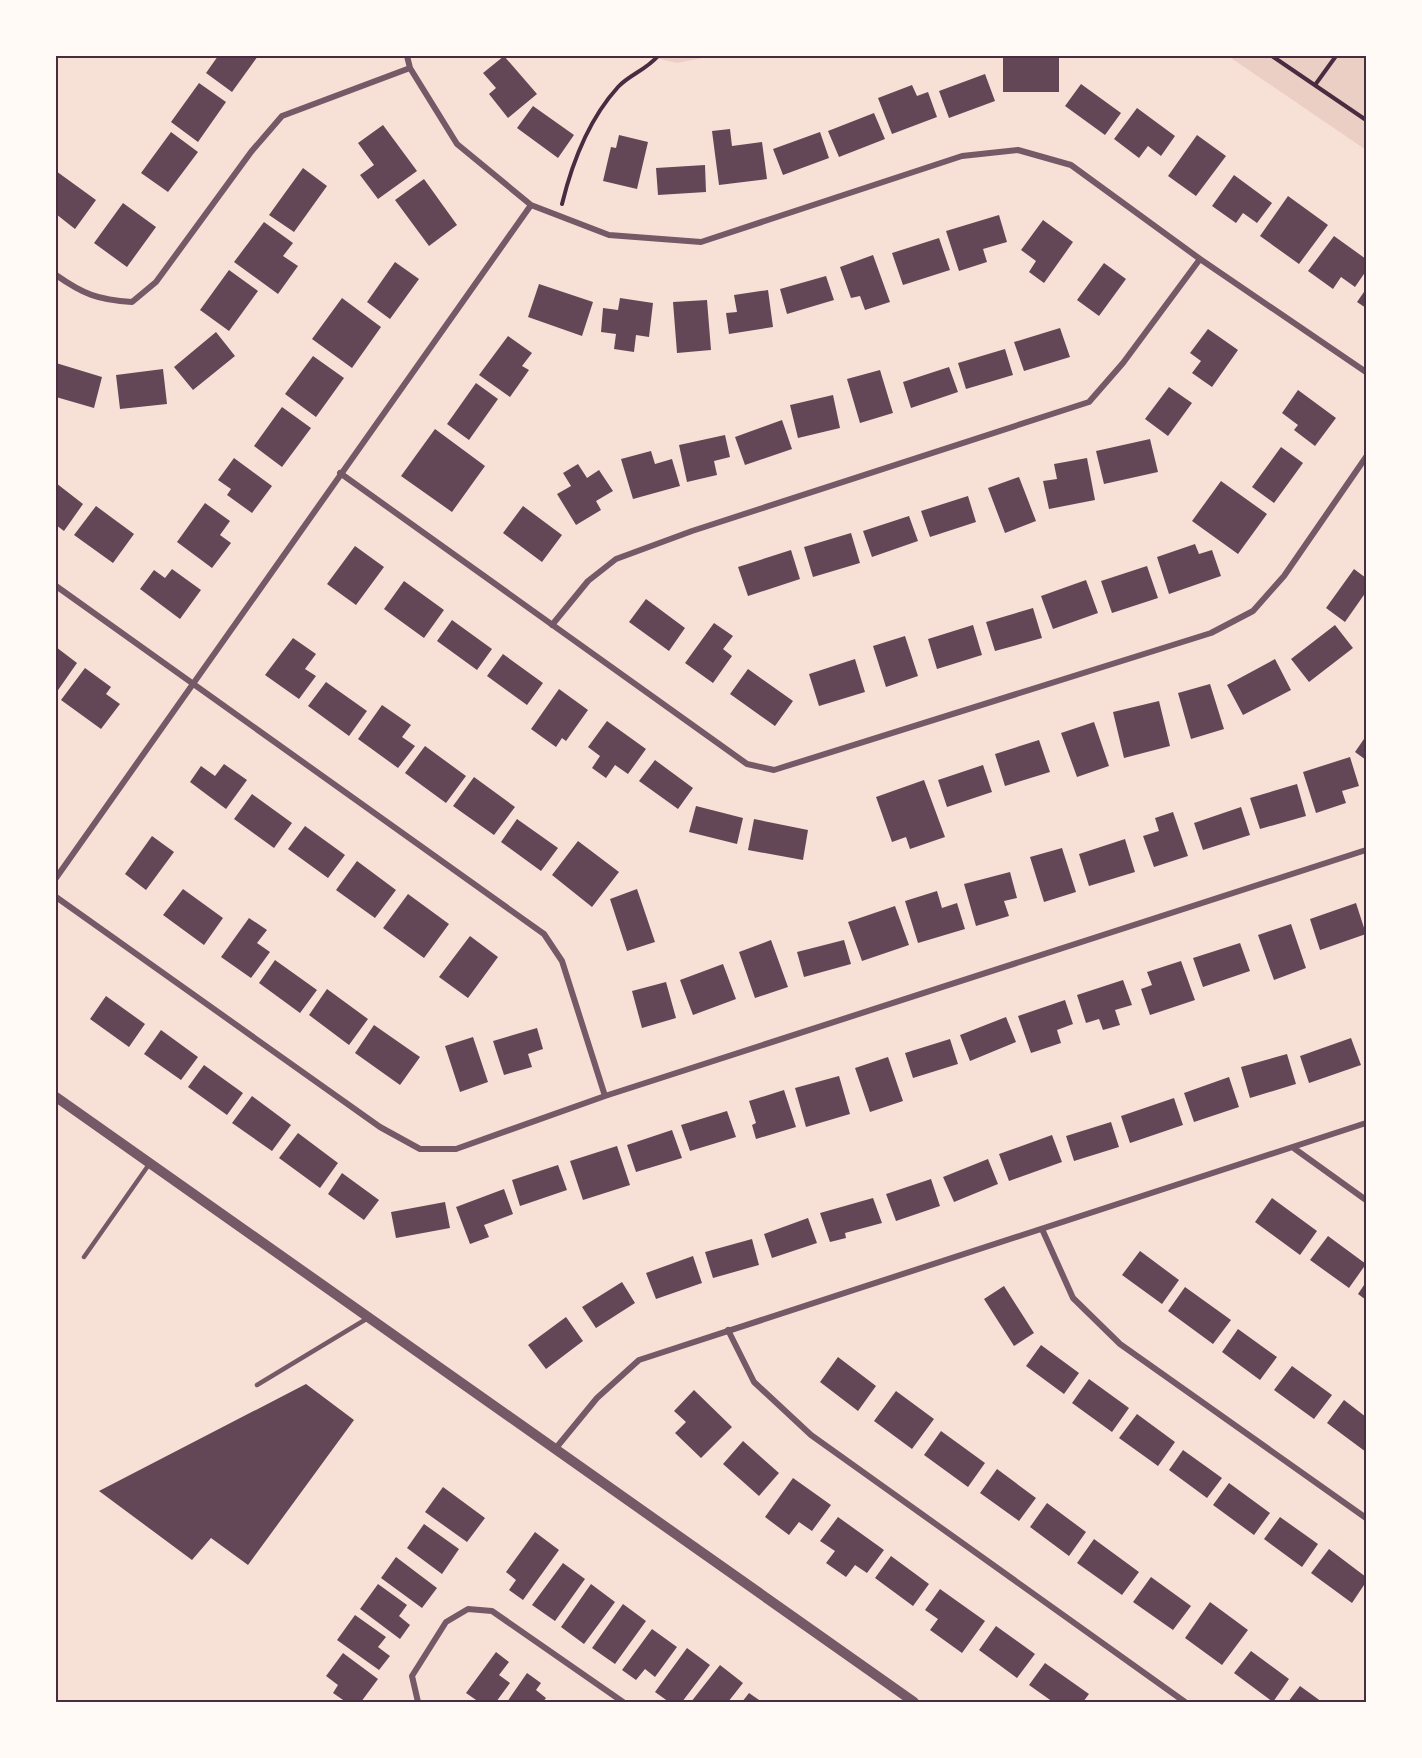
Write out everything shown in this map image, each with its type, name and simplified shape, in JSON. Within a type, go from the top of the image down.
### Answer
[{"type":"street","points":[[407,56],[410,68],[457,144],[531,205],[609,235],[701,242],[962,156],[1018,150],[1071,165],[1200,259],[1366,372]]},
{"type":"street","points":[[56,275],[71,286],[102,301],[132,302],[156,282],[250,152],[282,116],[410,68]]},
{"type":"street","points":[[56,878],[192,682],[531,205]]},
{"type":"street","points":[[552,625],[588,581],[616,559],[692,531],[1089,402],[1123,363],[1200,259]]},
{"type":"street","points":[[340,473],[747,764],[774,770],[1211,633],[1253,611],[1284,576],[1366,457]]},
{"type":"street","points":[[56,586],[544,934],[562,961],[605,1096]]},
{"type":"street","points":[[56,897],[380,1127],[420,1149],[456,1149],[605,1096],[1366,850]]},
{"type":"street","points":[[56,1097],[914,1702]]},
{"type":"street","points":[[556,1448],[597,1398],[639,1360],[1295,1149],[1366,1124]]},
{"type":"street","points":[[1295,1149],[1366,1200]]},
{"type":"street","points":[[1042,1229],[1072,1298],[1120,1344],[1366,1518]]},
{"type":"street","points":[[728,1330],[754,1382],[811,1435],[1185,1702]]},
{"type":"street","points":[[418,1702],[412,1676],[446,1622],[468,1608],[492,1611],[623,1702]]},
{"type":"lane","points":[[84,1257],[150,1163]]},
{"type":"lane","points":[[257,1385],[370,1317]]},
{"type":"path","points":[[559,217],[569,174],[580,147],[610,97],[620,84],[639,74],[658,56]]},
{"type":"path","points":[[1272,56],[1366,120]]},
{"type":"path","points":[[1315,85],[1336,56]]},
{"type":"shaded area","points":[[647,56],[713,56],[677,63]]},
{"type":"shaded area","points":[[1228,56],[1366,56],[1366,150]]},
{"type":"building","points":[[218,56],[258,56],[232,92],[206,73]]},
{"type":"building","points":[[504,56],[537,94],[508,118],[489,94],[496,88],[483,73]]},
{"type":"building","points":[[1003,56],[1059,56],[1059,92],[1003,92]]},
{"type":"building","points":[[985,74],[995,101],[949,118],[939,91]]},
{"type":"building","points":[[199,83],[226,102],[198,142],[171,122]]},
{"type":"building","points":[[1081,84],[1121,113],[1105,135],[1065,106]]},
{"type":"building","points":[[912,85],[917,96],[928,92],[937,117],[892,134],[878,98]]},
{"type":"building","points":[[533,106],[574,135],[558,158],[517,128]]},
{"type":"building","points":[[1137,108],[1175,136],[1161,156],[1148,146],[1139,158],[1114,139]]},
{"type":"building","points":[[874,113],[885,139],[839,157],[828,131]]},
{"type":"building","points":[[383,125],[417,171],[378,199],[360,175],[374,165],[358,143]]},
{"type":"building","points":[[730,129],[732,146],[762,142],[767,179],[719,185],[712,131]]},
{"type":"building","points":[[171,132],[198,152],[168,192],[141,173]]},
{"type":"building","points":[[820,132],[829,158],[783,175],[773,149]]},
{"type":"building","points":[[619,135],[648,142],[637,189],[603,181],[611,147],[616,148]]},
{"type":"building","points":[[1197,135],[1226,156],[1196,196],[1168,176]]},
{"type":"building","points":[[705,165],[706,192],[658,195],[656,168]]},
{"type":"building","points":[[303,168],[327,186],[294,232],[269,215]]},
{"type":"building","points":[[56,171],[96,200],[75,229],[56,214]]},
{"type":"building","points":[[1234,175],[1272,203],[1257,223],[1243,213],[1236,223],[1212,206]]},
{"type":"building","points":[[424,179],[457,225],[429,246],[395,200]]},
{"type":"building","points":[[1288,196],[1328,225],[1299,264],[1260,236]]},
{"type":"building","points":[[123,203],[156,227],[127,267],[94,243]]},
{"type":"building","points":[[999,215],[1007,242],[983,249],[987,262],[959,271],[946,231]]},
{"type":"building","points":[[1043,220],[1073,242],[1044,283],[1029,272],[1036,261],[1021,250]]},
{"type":"building","points":[[264,222],[293,243],[283,256],[298,266],[278,294],[234,262]]},
{"type":"building","points":[[1334,236],[1366,259],[1366,271],[1355,287],[1341,277],[1333,289],[1308,271]]},
{"type":"building","points":[[939,238],[950,270],[903,285],[892,253]]},
{"type":"building","points":[[873,255],[890,302],[865,310],[860,296],[851,298],[840,267]]},
{"type":"building","points":[[395,262],[419,279],[390,319],[367,302]]},
{"type":"building","points":[[1104,263],[1126,279],[1099,316],[1077,300]]},
{"type":"building","points":[[229,270],[258,291],[229,331],[200,310]]},
{"type":"building","points":[[826,276],[834,300],[787,314],[780,289]]},
{"type":"building","points":[[539,284],[593,302],[582,336],[528,317]]},
{"type":"building","points":[[1366,289],[1366,308],[1357,302]]},
{"type":"building","points":[[768,290],[773,327],[729,334],[726,313],[737,312],[734,295]]},
{"type":"building","points":[[342,298],[381,327],[352,368],[312,339]]},
{"type":"building","points":[[620,298],[653,303],[649,337],[636,335],[634,352],[614,349],[616,334],[601,332],[603,308],[618,310]]},
{"type":"building","points":[[707,300],[711,350],[677,353],[673,302]]},
{"type":"building","points":[[1060,328],[1070,357],[1024,371],[1014,342]]},
{"type":"building","points":[[1208,329],[1238,350],[1212,387],[1192,373],[1201,361],[1190,353]]},
{"type":"building","points":[[216,332],[235,356],[193,390],[174,367]]},
{"type":"building","points":[[508,336],[532,353],[522,366],[529,370],[510,397],[479,375]]},
{"type":"building","points":[[1005,349],[1013,375],[966,389],[958,363]]},
{"type":"building","points":[[313,356],[344,378],[316,417],[285,394]]},
{"type":"building","points":[[56,363],[102,377],[94,408],[56,397]]},
{"type":"building","points":[[949,367],[958,392],[911,408],[903,382]]},
{"type":"building","points":[[163,369],[167,404],[120,409],[116,375]]},
{"type":"building","points":[[880,370],[893,413],[860,423],[847,379]]},
{"type":"building","points":[[476,383],[498,399],[469,440],[447,424]]},
{"type":"building","points":[[1169,387],[1192,403],[1168,436],[1145,419]]},
{"type":"building","points":[[1298,390],[1336,418],[1315,446],[1294,430],[1298,425],[1282,413]]},
{"type":"building","points":[[833,395],[840,428],[798,438],[790,405]]},
{"type":"building","points":[[282,407],[311,428],[282,467],[254,446]]},
{"type":"building","points":[[782,420],[792,449],[745,465],[735,437]]},
{"type":"building","points":[[435,429],[485,466],[452,512],[401,476]]},
{"type":"building","points":[[725,435],[730,457],[714,461],[717,475],[687,482],[679,445]]},
{"type":"building","points":[[1150,439],[1158,472],[1104,484],[1096,451]]},
{"type":"building","points":[[1281,447],[1303,463],[1274,503],[1252,487]]},
{"type":"building","points":[[651,451],[655,464],[672,459],[680,486],[633,499],[621,459]]},
{"type":"building","points":[[234,458],[272,486],[252,513],[227,495],[231,489],[218,480]]},
{"type":"building","points":[[1087,458],[1095,500],[1049,509],[1043,481],[1057,479],[1054,464]]},
{"type":"building","points":[[578,464],[587,478],[599,470],[613,491],[596,501],[601,510],[576,525],[557,494],[571,486],[563,473]]},
{"type":"building","points":[[1019,477],[1036,521],[1005,533],[988,488]]},
{"type":"building","points":[[1221,481],[1267,514],[1238,554],[1192,521]]},
{"type":"building","points":[[56,483],[83,504],[64,531],[56,525]]},
{"type":"building","points":[[968,496],[976,522],[930,537],[921,511]]},
{"type":"building","points":[[205,503],[230,521],[220,535],[231,543],[212,568],[177,542]]},
{"type":"building","points":[[96,506],[134,534],[113,563],[74,535]]},
{"type":"building","points":[[523,506],[562,535],[542,562],[503,533]]},
{"type":"building","points":[[909,516],[918,541],[872,557],[863,531]]},
{"type":"building","points":[[851,533],[860,563],[813,577],[804,547]]},
{"type":"building","points":[[1195,544],[1199,554],[1212,550],[1221,576],[1169,594],[1157,557]]},
{"type":"building","points":[[355,546],[384,567],[356,605],[327,584]]},
{"type":"building","points":[[791,550],[800,579],[748,596],[738,567]]},
{"type":"building","points":[[1147,566],[1158,598],[1112,613],[1101,581]]},
{"type":"building","points":[[172,569],[201,590],[180,619],[140,589],[154,570],[165,578]]},
{"type":"building","points":[[1354,569],[1366,578],[1366,592],[1345,622],[1326,608]]},
{"type":"building","points":[[1086,580],[1098,613],[1053,629],[1041,596]]},
{"type":"building","points":[[404,581],[444,610],[424,638],[384,609]]},
{"type":"building","points":[[646,599],[685,628],[669,651],[629,622]]},
{"type":"building","points":[[1033,608],[1042,638],[995,651],[986,622]]},
{"type":"building","points":[[452,620],[492,649],[477,670],[437,641]]},
{"type":"building","points":[[714,623],[733,636],[723,649],[732,656],[713,683],[685,663]]},
{"type":"building","points":[[973,625],[982,655],[937,669],[928,639]]},
{"type":"building","points":[[1335,625],[1353,648],[1309,682],[1291,659]]},
{"type":"building","points":[[905,636],[918,676],[886,687],[873,646]]},
{"type":"building","points":[[293,638],[316,654],[305,669],[316,676],[299,699],[265,675]]},
{"type":"building","points":[[56,647],[77,663],[56,693]]},
{"type":"building","points":[[503,654],[543,683],[527,705],[487,676]]},
{"type":"building","points":[[855,659],[865,692],[819,706],[809,674]]},
{"type":"building","points":[[1275,659],[1291,690],[1243,715],[1227,685]]},
{"type":"building","points":[[85,668],[111,687],[106,694],[120,704],[101,729],[61,700]]},
{"type":"building","points":[[748,669],[793,701],[775,726],[730,694]]},
{"type":"building","points":[[326,682],[367,711],[349,736],[308,706]]},
{"type":"building","points":[[1210,684],[1224,729],[1191,739],[1178,693]]},
{"type":"building","points":[[559,689],[588,710],[566,741],[562,738],[556,747],[531,729]]},
{"type":"building","points":[[1159,701],[1170,746],[1124,758],[1113,712]]},
{"type":"building","points":[[382,705],[411,725],[402,737],[415,746],[398,768],[358,739]]},
{"type":"building","points":[[607,721],[646,749],[628,774],[615,765],[606,778],[592,768],[600,756],[588,747]]},
{"type":"building","points":[[1094,722],[1109,766],[1077,777],[1061,733]]},
{"type":"building","points":[[1366,736],[1366,760],[1355,752]]},
{"type":"building","points":[[1039,740],[1050,772],[1005,786],[995,754]]},
{"type":"building","points":[[425,746],[466,776],[446,803],[405,773]]},
{"type":"building","points":[[1350,757],[1359,786],[1342,791],[1346,803],[1316,813],[1303,772]]},
{"type":"building","points":[[655,760],[693,788],[678,809],[639,781]]},
{"type":"building","points":[[224,764],[247,780],[226,809],[190,782],[201,766],[215,776]]},
{"type":"building","points":[[983,765],[992,792],[947,807],[938,780]]},
{"type":"building","points":[[474,777],[515,807],[494,835],[453,806]]},
{"type":"building","points":[[924,780],[945,837],[910,849],[906,837],[892,842],[876,797]]},
{"type":"building","points":[[1297,784],[1306,816],[1260,829],[1250,798]]},
{"type":"building","points":[[252,794],[292,823],[274,848],[234,819]]},
{"type":"building","points":[[696,806],[743,818],[737,844],[689,832]]},
{"type":"building","points":[[1241,807],[1250,835],[1203,850],[1194,823]]},
{"type":"building","points":[[1173,812],[1188,856],[1154,867],[1143,836],[1159,831],[1155,818]]},
{"type":"building","points":[[517,819],[558,848],[541,871],[501,842]]},
{"type":"building","points":[[754,819],[808,830],[803,860],[748,850]]},
{"type":"building","points":[[305,826],[345,855],[328,878],[288,849]]},
{"type":"building","points":[[152,836],[174,852],[146,890],[125,874]]},
{"type":"building","points":[[1125,839],[1135,872],[1089,886],[1079,854]]},
{"type":"building","points":[[578,841],[619,872],[592,907],[552,875]]},
{"type":"building","points":[[1062,848],[1076,892],[1044,902],[1030,857]]},
{"type":"building","points":[[357,861],[396,890],[375,918],[336,890]]},
{"type":"building","points":[[1010,872],[1017,898],[1004,901],[1009,916],[976,926],[964,884]]},
{"type":"building","points":[[183,889],[223,918],[204,945],[163,915]]},
{"type":"building","points":[[637,889],[655,942],[627,951],[610,899]]},
{"type":"building","points":[[937,891],[942,908],[957,903],[965,929],[918,943],[905,901]]},
{"type":"building","points":[[408,894],[449,924],[424,958],[383,928]]},
{"type":"building","points":[[1356,903],[1366,934],[1320,950],[1310,919]]},
{"type":"building","points":[[895,906],[909,945],[862,961],[848,922]]},
{"type":"building","points":[[249,918],[267,930],[257,943],[270,952],[251,978],[221,957]]},
{"type":"building","points":[[1291,924],[1306,968],[1274,980],[1258,935]]},
{"type":"building","points":[[470,936],[498,957],[468,998],[439,977]]},
{"type":"building","points":[[771,940],[788,987],[755,998],[739,952]]},
{"type":"building","points":[[844,940],[851,964],[804,977],[797,952]]},
{"type":"building","points":[[1240,943],[1250,971],[1203,987],[1193,958]]},
{"type":"building","points":[[275,960],[317,990],[300,1013],[259,983]]},
{"type":"building","points":[[1181,961],[1195,1000],[1150,1015],[1141,989],[1152,985],[1147,972]]},
{"type":"building","points":[[723,964],[736,999],[693,1015],[680,980]]},
{"type":"building","points":[[1123,980],[1132,1005],[1115,1010],[1120,1025],[1103,1030],[1099,1019],[1086,1023],[1077,995]]},
{"type":"building","points":[[666,982],[676,1018],[642,1028],[632,991]]},
{"type":"building","points":[[327,989],[368,1019],[349,1045],[309,1015]]},
{"type":"building","points":[[106,996],[145,1024],[129,1047],[90,1019]]},
{"type":"building","points":[[1065,1000],[1073,1024],[1057,1030],[1061,1043],[1031,1053],[1018,1016]]},
{"type":"building","points":[[1006,1017],[1016,1042],[970,1061],[960,1035]]},
{"type":"building","points":[[374,1025],[420,1057],[400,1085],[355,1053]]},
{"type":"building","points":[[537,1028],[543,1049],[528,1054],[532,1067],[504,1075],[493,1041]]},
{"type":"building","points":[[161,1030],[198,1057],[181,1080],[144,1054]]},
{"type":"building","points":[[473,1037],[488,1082],[460,1092],[445,1046]]},
{"type":"building","points":[[1351,1038],[1361,1065],[1309,1083],[1300,1056]]},
{"type":"building","points":[[950,1039],[958,1064],[913,1078],[905,1053]]},
{"type":"building","points":[[1287,1054],[1296,1084],[1250,1098],[1241,1067]]},
{"type":"building","points":[[888,1057],[903,1101],[870,1112],[855,1068]]},
{"type":"building","points":[[204,1065],[243,1093],[227,1115],[188,1087]]},
{"type":"building","points":[[839,1076],[850,1114],[806,1127],[795,1088]]},
{"type":"building","points":[[1229,1077],[1239,1107],[1194,1122],[1184,1093]]},
{"type":"building","points":[[784,1090],[796,1127],[756,1139],[752,1125],[756,1123],[749,1101]]},
{"type":"building","points":[[252,1096],[291,1125],[272,1151],[232,1123]]},
{"type":"building","points":[[1174,1098],[1183,1125],[1130,1143],[1121,1116]]},
{"type":"building","points":[[727,1111],[736,1137],[690,1151],[681,1125]]},
{"type":"building","points":[[1111,1122],[1119,1147],[1074,1161],[1066,1136]]},
{"type":"building","points":[[672,1130],[682,1158],[636,1172],[627,1145]]},
{"type":"building","points":[[298,1133],[338,1163],[320,1188],[279,1158]]},
{"type":"building","points":[[1052,1135],[1062,1162],[1009,1181],[999,1154]]},
{"type":"building","points":[[617,1146],[630,1185],[583,1200],[570,1161]]},
{"type":"building","points":[[988,1159],[998,1184],[954,1202],[943,1177]]},
{"type":"building","points":[[558,1165],[567,1190],[520,1206],[512,1180]]},
{"type":"building","points":[[342,1173],[379,1200],[364,1220],[328,1194]]},
{"type":"building","points":[[931,1179],[940,1206],[896,1221],[886,1194]]},
{"type":"building","points":[[504,1189],[513,1214],[484,1225],[489,1237],[470,1244],[456,1207]]},
{"type":"building","points":[[873,1198],[882,1223],[845,1233],[846,1238],[830,1242],[820,1213]]},
{"type":"building","points":[[1272,1198],[1317,1231],[1300,1255],[1255,1222]]},
{"type":"building","points":[[445,1202],[450,1228],[396,1238],[391,1212]]},
{"type":"building","points":[[808,1218],[817,1243],[772,1258],[764,1234]]},
{"type":"building","points":[[1328,1236],[1366,1264],[1349,1288],[1310,1260]]},
{"type":"building","points":[[752,1239],[759,1265],[713,1278],[705,1252]]},
{"type":"building","points":[[1140,1251],[1179,1280],[1162,1304],[1122,1275]]},
{"type":"building","points":[[693,1256],[702,1283],[656,1299],[646,1273]]},
{"type":"building","points":[[622,1282],[635,1303],[596,1328],[582,1307]]},
{"type":"building","points":[[1366,1282],[1366,1300],[1358,1294]]},
{"type":"building","points":[[1004,1286],[1034,1333],[1014,1346],[984,1299]]},
{"type":"building","points":[[1185,1287],[1231,1320],[1213,1344],[1168,1311]]},
{"type":"building","points":[[566,1317],[583,1341],[546,1369],[528,1345]]},
{"type":"building","points":[[1238,1329],[1277,1357],[1260,1380],[1222,1352]]},
{"type":"building","points":[[1041,1345],[1079,1373],[1064,1394],[1026,1366]]},
{"type":"building","points":[[838,1357],[876,1386],[858,1411],[820,1382]]},
{"type":"building","points":[[1292,1366],[1332,1395],[1314,1419],[1274,1390]]},
{"type":"building","points":[[1089,1379],[1129,1408],[1112,1432],[1072,1403]]},
{"type":"building","points":[[306,1384],[354,1420],[248,1565],[211,1538],[192,1560],[99,1491]]},
{"type":"building","points":[[694,1390],[732,1427],[701,1458],[675,1433],[686,1422],[674,1411]]},
{"type":"building","points":[[896,1391],[934,1419],[912,1449],[874,1421]]},
{"type":"building","points":[[1344,1400],[1366,1417],[1366,1452],[1327,1423]]},
{"type":"building","points":[[1137,1414],[1175,1442],[1158,1466],[1119,1438]]},
{"type":"building","points":[[941,1431],[985,1463],[968,1487],[924,1455]]},
{"type":"building","points":[[743,1441],[779,1473],[759,1496],[723,1464]]},
{"type":"building","points":[[1183,1450],[1222,1478],[1207,1498],[1169,1470]]},
{"type":"building","points":[[997,1469],[1036,1498],[1019,1521],[980,1493]]},
{"type":"building","points":[[793,1478],[831,1505],[812,1531],[799,1522],[789,1535],[765,1517]]},
{"type":"building","points":[[1229,1483],[1270,1513],[1254,1535],[1213,1505]]},
{"type":"building","points":[[443,1487],[485,1518],[467,1542],[425,1512]]},
{"type":"building","points":[[1047,1503],[1086,1532],[1069,1556],[1030,1527]]},
{"type":"building","points":[[838,1517],[884,1550],[867,1573],[855,1565],[846,1577],[826,1563],[835,1551],[820,1541]]},
{"type":"building","points":[[1280,1517],[1318,1544],[1302,1567],[1264,1539]]},
{"type":"building","points":[[424,1524],[459,1549],[442,1574],[407,1548]]},
{"type":"building","points":[[535,1532],[559,1550],[523,1600],[509,1590],[516,1580],[506,1572]]},
{"type":"building","points":[[1094,1539],[1139,1572],[1122,1595],[1077,1563]]},
{"type":"building","points":[[1329,1549],[1366,1577],[1366,1582],[1352,1603],[1311,1573]]},
{"type":"building","points":[[891,1556],[929,1584],[913,1606],[875,1578]]},
{"type":"building","points":[[396,1557],[437,1588],[422,1608],[381,1578]]},
{"type":"building","points":[[563,1563],[585,1579],[555,1621],[532,1605]]},
{"type":"building","points":[[1151,1577],[1191,1606],[1173,1630],[1133,1602]]},
{"type":"building","points":[[378,1584],[407,1605],[399,1616],[410,1625],[400,1639],[360,1609]]},
{"type":"building","points":[[591,1584],[615,1602],[584,1644],[561,1627]]},
{"type":"building","points":[[940,1589],[985,1621],[962,1653],[930,1630],[938,1619],[925,1610]]},
{"type":"building","points":[[1210,1602],[1248,1630],[1222,1665],[1185,1638]]},
{"type":"building","points":[[623,1604],[646,1621],[615,1664],[592,1648]]},
{"type":"building","points":[[355,1615],[386,1637],[378,1647],[390,1656],[379,1670],[337,1640]]},
{"type":"building","points":[[996,1626],[1035,1654],[1017,1678],[979,1650]]},
{"type":"building","points":[[652,1629],[677,1647],[655,1677],[645,1669],[636,1680],[622,1670]]},
{"type":"building","points":[[687,1648],[710,1665],[682,1702],[669,1702],[655,1692]]},
{"type":"building","points":[[1251,1651],[1289,1679],[1273,1702],[1234,1673]]},
{"type":"building","points":[[496,1652],[509,1662],[499,1675],[510,1683],[496,1702],[479,1702],[466,1693]]},
{"type":"building","points":[[343,1653],[378,1679],[361,1702],[346,1702],[333,1693],[338,1685],[326,1676]]},
{"type":"building","points":[[1045,1663],[1089,1694],[1083,1702],[1053,1702],[1029,1685]]},
{"type":"building","points":[[720,1665],[743,1683],[728,1702],[691,1702]]},
{"type":"building","points":[[527,1673],[541,1683],[536,1690],[546,1698],[543,1702],[507,1702]]},
{"type":"building","points":[[1300,1686],[1322,1702],[1288,1702]]},
{"type":"building","points":[[749,1693],[762,1702],[742,1702]]}]
